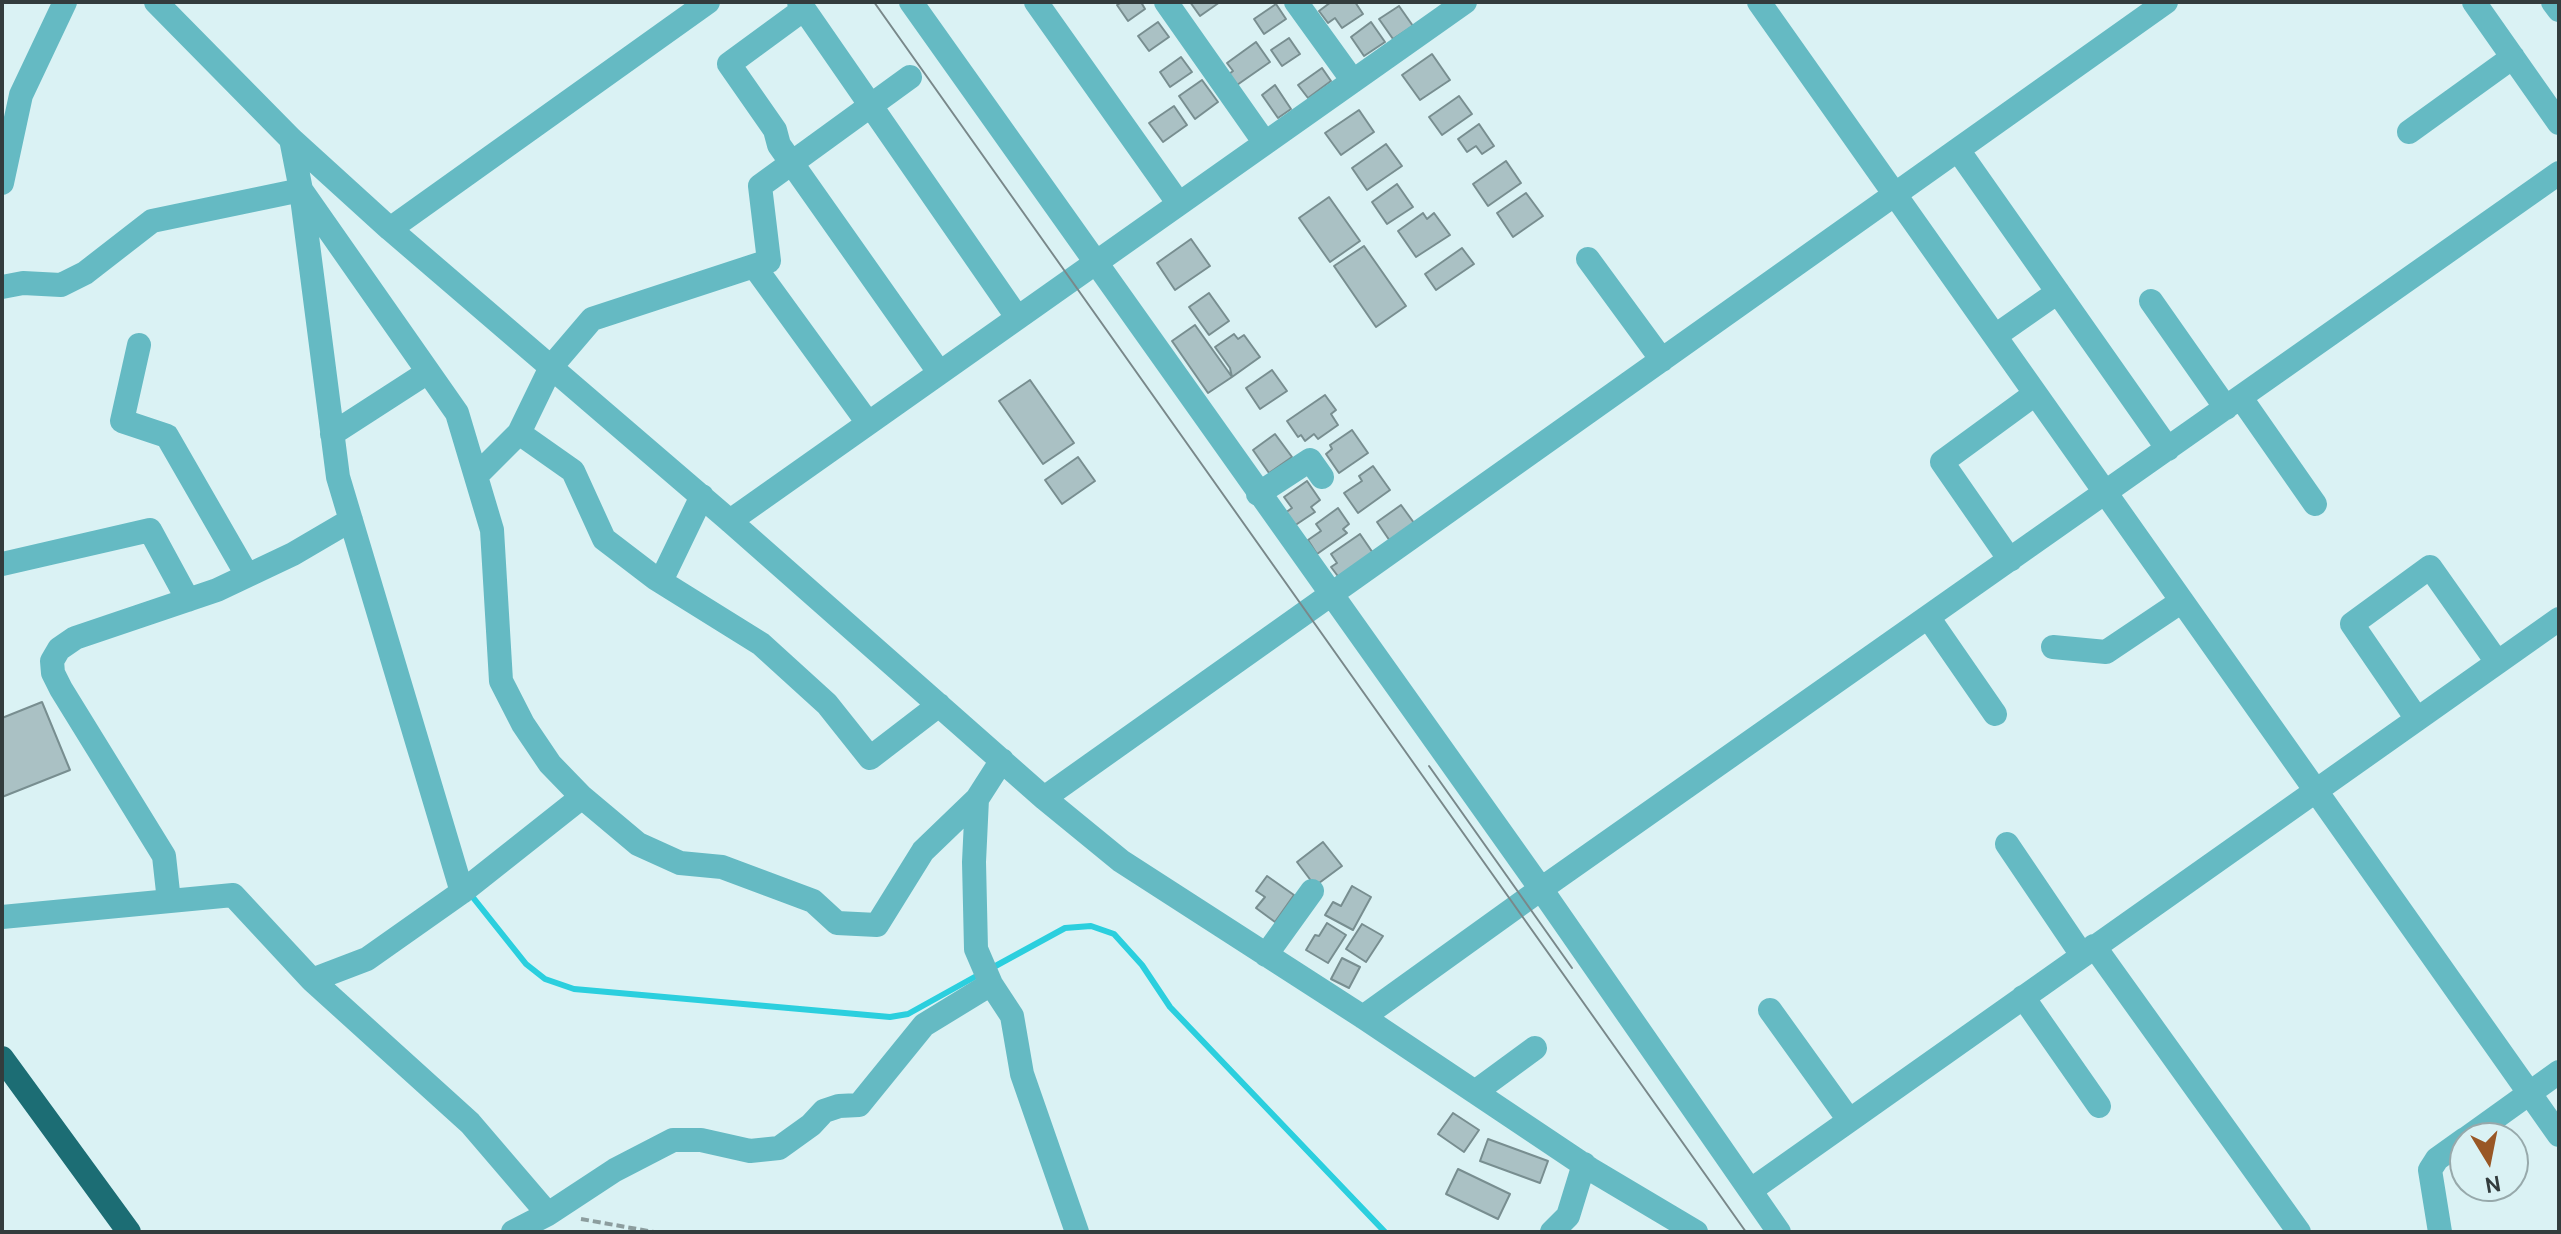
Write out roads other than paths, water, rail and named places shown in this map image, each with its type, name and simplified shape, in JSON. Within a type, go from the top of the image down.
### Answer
[{"type":"highway","points":[[2,1058],[129,1232]]},
{"type":"street","points":[[2,183],[21,95],[65,2]]},
{"type":"street","points":[[156,2],[291,139],[390,229],[702,496],[1044,798],[1121,861],[1584,1164],[1696,1232]]},
{"type":"street","points":[[390,229],[708,2]]},
{"type":"street","points":[[911,2],[1541,889],[1779,1232]]},
{"type":"street","points":[[1036,2],[1179,204]]},
{"type":"street","points":[[1166,2],[1265,143]]},
{"type":"street","points":[[1296,2],[1353,81]]},
{"type":"street","points":[[730,521],[1353,81],[1432,11],[1465,2]]},
{"type":"street","points":[[1759,2],[2559,1135]]},
{"type":"street","points":[[1044,798],[2166,2]]},
{"type":"street","points":[[2553,2],[2559,10]]},
{"type":"street","points":[[939,372],[779,145],[775,130],[729,64],[801,6],[1017,317]]},
{"type":"street","points":[[2487,8],[2513,57],[2559,123]]},
{"type":"street","points":[[2409,132],[2513,57]]},
{"type":"street","points":[[476,476],[519,433],[551,367],[592,319],[769,261],[760,186],[910,77]]},
{"type":"street","points":[[291,139],[301,190],[338,477],[462,892]]},
{"type":"street","points":[[1958,150],[2168,449]]},
{"type":"street","points":[[1363,1017],[2559,173]]},
{"type":"street","points":[[2,287],[23,283],[61,285],[85,273],[152,221],[301,190]]},
{"type":"street","points":[[301,190],[457,413],[492,530],[501,681],[523,724],[550,764],[582,797],[638,844],[680,863],[722,867],[813,901],[837,923],[877,925],[923,851],[977,799],[1002,760]]},
{"type":"street","points":[[1588,259],[1662,360]]},
{"type":"street","points":[[754,266],[868,423]]},
{"type":"street","points":[[1995,336],[2058,292]]},
{"type":"street","points":[[2151,301],[2315,504]]},
{"type":"street","points":[[139,345],[122,421],[167,436],[247,575]]},
{"type":"street","points":[[332,434],[428,372]]},
{"type":"street","points":[[2010,560],[1942,462],[2035,394]]},
{"type":"street","points":[[519,433],[573,471],[604,539],[661,581],[761,644],[827,704],[870,758],[939,705]]},
{"type":"street","points":[[1258,494],[1310,460],[1322,477]]},
{"type":"street","points":[[661,581],[702,496]]},
{"type":"street","points":[[169,901],[164,856],[61,689],[53,673],[52,661],[59,649],[75,638],[217,590],[293,554],[351,520]]},
{"type":"street","points":[[2,564],[150,530],[188,600]]},
{"type":"street","points":[[2417,719],[2352,624],[2430,567],[2497,662]]},
{"type":"street","points":[[2053,647],[2106,652],[2182,601]]},
{"type":"street","points":[[1928,617],[1995,714]]},
{"type":"street","points":[[1751,1190],[2559,619]]},
{"type":"street","points":[[312,980],[367,959],[462,892],[582,797]]},
{"type":"street","points":[[977,799],[974,862],[976,949],[988,977],[1012,1016],[1022,1074],[1077,1232]]},
{"type":"street","points":[[2007,844],[2299,1232]]},
{"type":"street","points":[[1266,955],[1312,891]]},
{"type":"street","points":[[2,917],[233,895],[312,980],[470,1123],[548,1214]]},
{"type":"street","points":[[513,1232],[548,1214],[615,1170],[673,1140],[701,1140],[750,1151],[779,1148],[811,1125],[824,1111],[859,1105],[924,1025],[988,977]]},
{"type":"street","points":[[2023,997],[2099,1106]]},
{"type":"street","points":[[1770,1010],[1849,1120]]},
{"type":"street","points":[[1475,1092],[1535,1048]]},
{"type":"street","points":[[2489,1122],[2559,1072]]},
{"type":"street","points":[[2440,1232],[2430,1170],[2437,1159],[2449,1151]]},
{"type":"street","points":[[1552,1232],[1568,1216],[1584,1164]]},
{"type":"waterway","points":[[471,895],[526,964],[545,979],[574,989],[890,1017],[908,1014],[980,974]]},
{"type":"waterway","points":[[990,969],[1065,928],[1091,926],[1114,934],[1142,965],[1170,1007],[1385,1232]]},
{"type":"tram line","points":[[874,2],[1746,1232]]},
{"type":"tram line","points":[[1429,766],[1572,968]]}]
